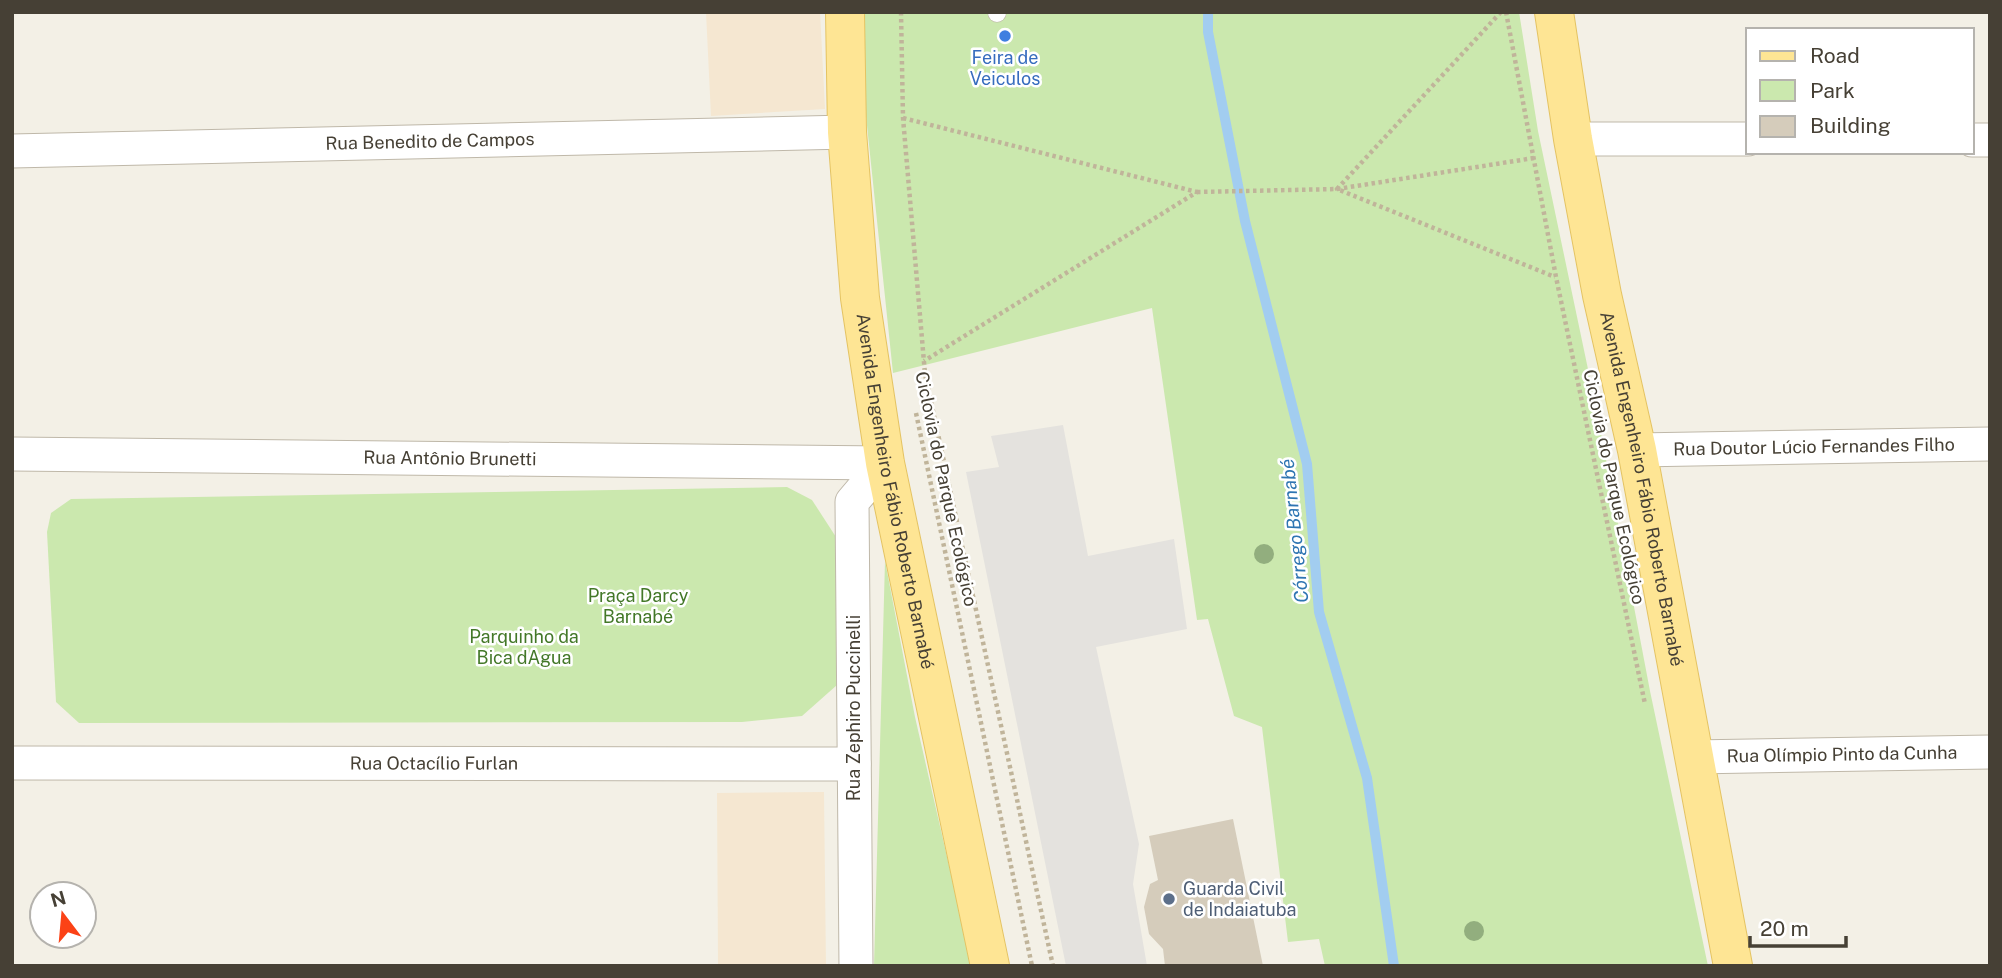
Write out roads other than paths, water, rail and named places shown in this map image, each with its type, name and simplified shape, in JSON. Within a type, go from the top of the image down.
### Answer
[{"type":"main road","name":"Avenida Engenheiro Fábio Roberto Barnabé","points":[[845,12],[847,132],[860,298],[885,463],[990,966]]},
{"type":"main road","name":"Avenida Engenheiro Fábio Roberto Barnabé","points":[[1554,12],[1573,139],[1602,295],[1637,450],[1733,966]]},
{"type":"street","name":"Rua Benedito de Campos","points":[[12,151],[847,132]]},
{"type":"street","points":[[1573,139],[1746,139]]},
{"type":"street","name":"Rua Doutor Lúcio Fernandes Filho","points":[[1637,450],[1990,444]]},
{"type":"street","name":"Rua Antônio Brunetti","points":[[12,454],[885,463]]},
{"type":"street","name":"Rua Zephiro Puccinelli","points":[[856,966],[852,502],[885,463]]},
{"type":"street","name":"Rua Olímpio Pinto da Cunha","points":[[1693,757],[1990,752]]},
{"type":"street","name":"Rua Octacílio Furlan","points":[[12,763],[854,764]]},
{"type":"waterway","name":"Córrego Barnabé","points":[[1208,12],[1208,32],[1245,221],[1307,464],[1319,612],[1367,778],[1394,966]]},
{"type":"place","name":"Feira de Veiculos","points":[[1005,36]]},
{"type":"place","name":"Guarda Civil de Indaiatuba","points":[[1169,899]]},
{"type":"park label","name":"Praça Darcy Barnabé","points":[[638,606]]},
{"type":"park label","name":"Parquinho da Bica dAgua","points":[[524,647]]}]
